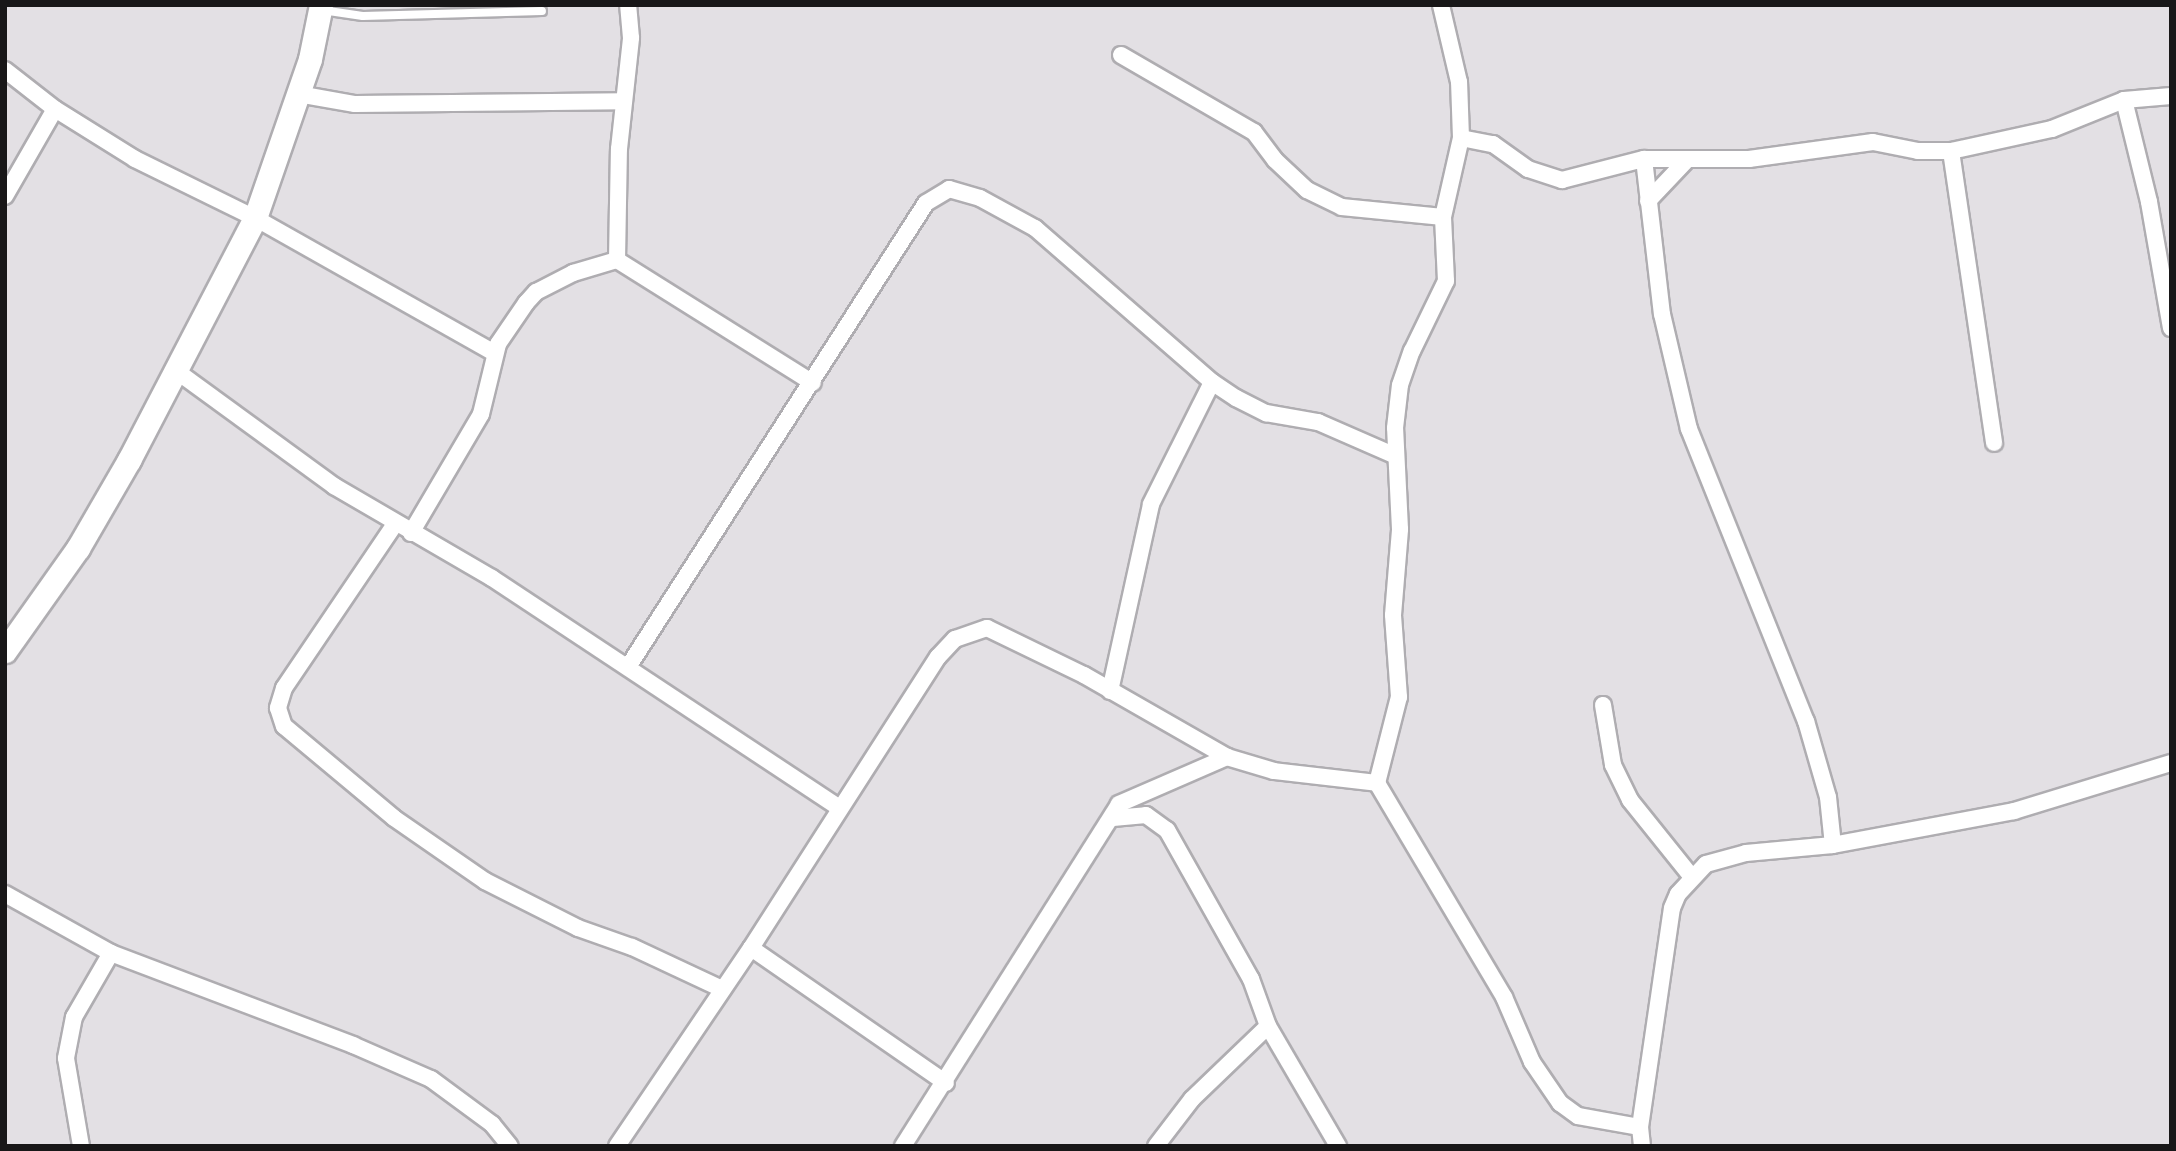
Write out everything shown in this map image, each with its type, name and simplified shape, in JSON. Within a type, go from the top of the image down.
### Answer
[{"type":"street","points":[[617,260],[624,101],[631,38],[628,5]]},
{"type":"street","points":[[1441,5],[1457,72],[1461,138],[1443,217],[1446,281],[1400,385],[1396,456],[1399,571],[1394,615],[1399,696],[1377,783],[1504,997],[1547,1086],[1578,1116],[1640,1127]]},
{"type":"street","points":[[5,651],[78,548],[255,218],[299,94],[318,7]]},
{"type":"street","points":[[1121,55],[1254,132],[1275,160],[1307,190],[1342,207],[1443,217]]},
{"type":"street","points":[[5,70],[55,109],[135,159],[255,218],[495,353]]},
{"type":"street","points":[[299,94],[355,104],[624,101]]},
{"type":"street","points":[[1461,138],[1493,144],[1528,169],[1562,180],[1643,159],[1685,162],[1749,159],[1873,142],[1918,151],[1951,151],[2052,129],[2124,100],[2171,96]]},
{"type":"street","points":[[2124,100],[2149,202],[2171,328]]},
{"type":"street","points":[[5,196],[55,109]]},
{"type":"street","points":[[1951,151],[1994,443]]},
{"type":"street","points":[[1643,159],[1662,314],[1689,429],[1806,721],[1828,797],[1833,845]]},
{"type":"street","points":[[1648,201],[1685,162]]},
{"type":"street","points":[[628,667],[813,383],[926,203],[949,189],[980,198],[1035,228],[1212,382],[1266,414],[1318,422],[1396,456]]},
{"type":"street","points":[[411,533],[481,414],[495,353],[537,292],[573,273],[617,260],[813,383]]},
{"type":"street","points":[[175,370],[334,486],[395,524],[492,578],[839,808]]},
{"type":"street","points":[[1110,691],[1151,504],[1212,382]]},
{"type":"street","points":[[395,524],[284,688],[278,708],[284,726],[394,818],[485,881],[578,928],[632,947],[722,989]]},
{"type":"street","points":[[617,1146],[751,948],[938,657],[969,632],[987,628],[1110,691],[1227,757],[1273,771],[1377,783]]},
{"type":"street","points":[[1603,705],[1613,765],[1630,800],[1692,877]]},
{"type":"street","points":[[903,1146],[946,1083],[1113,818],[1119,804],[1151,786],[1227,757]]},
{"type":"street","points":[[1642,1146],[1640,1127],[1672,908],[1692,877],[1706,864],[1746,853],[1833,845],[2014,811],[2171,763]]},
{"type":"street","points":[[1113,818],[1146,815],[1167,830],[1251,979],[1268,1026],[1338,1146]]},
{"type":"street","points":[[5,894],[111,953],[353,1045],[431,1079],[492,1124],[510,1146]]},
{"type":"street","points":[[751,948],[946,1083]]},
{"type":"street","points":[[81,1146],[66,1058],[74,1017],[111,953]]},
{"type":"street","points":[[1156,1146],[1192,1099],[1268,1026]]},
{"type":"lane","points":[[318,7],[363,16],[542,11]]}]
